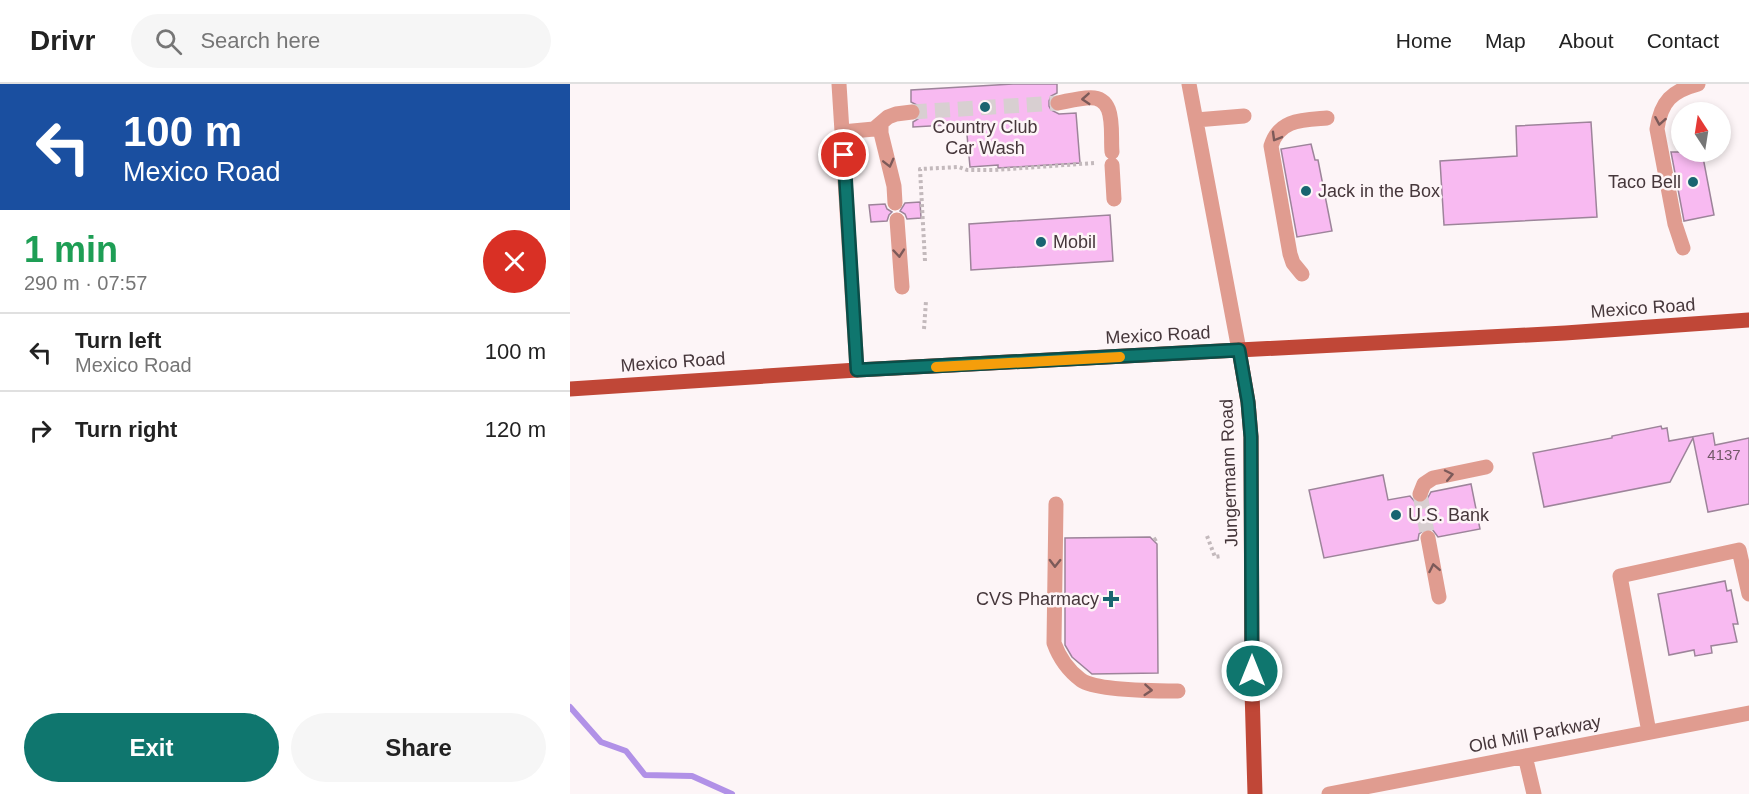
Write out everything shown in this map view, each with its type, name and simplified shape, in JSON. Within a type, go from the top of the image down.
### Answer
[{"type":"main road","name":"Mexico Road","points":[[570,389],[857,370],[1565,333],[1749,320]]},
{"type":"main road","name":"Jungermann Road","points":[[1239,350],[1248,402],[1251,437],[1252,690],[1255,794]]},
{"type":"street","points":[[839,84],[857,370]]},
{"type":"street","name":"Jungermann Road","points":[[1189,84],[1239,350]]},
{"type":"street","points":[[1683,248],[1675,224],[1658,129],[1659,115],[1672,95],[1682,88],[1698,84]]},
{"type":"street","points":[[1058,103],[1096,98],[1104,102],[1110,110],[1114,199]]},
{"type":"street","points":[[842,132],[874,129],[888,117],[912,112]]},
{"type":"street","points":[[1196,120],[1244,116]]},
{"type":"street","points":[[1302,274],[1293,263],[1290,254],[1271,146],[1274,136],[1289,123],[1327,118]]},
{"type":"street","points":[[881,124],[881,134],[894,186],[895,203]]},
{"type":"street","points":[[897,220],[902,287]]},
{"type":"street","points":[[1420,494],[1424,484],[1433,478],[1486,467]]},
{"type":"street","points":[[1056,504],[1054,643],[1059,656],[1082,681],[1100,686],[1178,691]]},
{"type":"street","points":[[1428,538],[1439,597]]},
{"type":"street","points":[[1649,732],[1620,576],[1739,550],[1749,594]]},
{"type":"street","name":"Old Mill Parkway","points":[[1329,794],[1749,713]]},
{"type":"street","points":[[1525,756],[1534,794]]},
{"type":"path","points":[[925,261],[920,170],[959,167],[967,170],[995,170],[1094,163]]},
{"type":"path","points":[[924,329],[926,301]]},
{"type":"path","points":[[1207,536],[1215,557],[1221,556]]},
{"type":"path","points":[[1154,540],[1159,537]]},
{"type":"building","points":[[1013,84],[1057,84],[1057,93],[1051,96],[1049,106],[1051,110],[1059,114],[1076,113],[1080,163],[998,168],[998,165],[970,167],[966,124],[913,127],[913,122],[918,119],[922,111],[919,106],[911,102],[911,90]]},
{"type":"building","points":[[1591,122],[1597,217],[1444,225],[1440,161],[1517,156],[1516,126]]},
{"type":"building","name":"Jack in the Box","points":[[1311,144],[1315,160],[1318,160],[1332,231],[1297,237],[1281,149]]},
{"type":"building","points":[[1673,162],[1704,162],[1714,215],[1684,221]]},
{"type":"building","points":[[920,202],[921,218],[907,219],[900,211],[905,203]]},
{"type":"building","points":[[885,204],[892,212],[887,221],[871,222],[869,205]]},
{"type":"building","name":"Mobil","points":[[1110,215],[1113,261],[971,270],[969,224]]},
{"type":"building","points":[[1661,426],[1662,429],[1667,428],[1669,441],[1713,433],[1715,445],[1749,438],[1749,504],[1708,512],[1693,438],[1670,482],[1544,507],[1533,453]]},
{"type":"building","name":"U.S. Bank","points":[[1383,475],[1388,500],[1410,496],[1416,503],[1426,501],[1431,492],[1471,484],[1480,529],[1438,537],[1432,529],[1426,529],[1419,534],[1418,540],[1324,558],[1309,490]]},
{"type":"building","name":"CVS Pharmacy","points":[[1150,537],[1157,544],[1158,673],[1092,674],[1072,657],[1065,645],[1065,538]]},
{"type":"building","points":[[1725,581],[1727,591],[1731,590],[1738,624],[1733,624],[1737,642],[1711,646],[1712,653],[1695,656],[1694,650],[1669,655],[1658,594]]},
{"type":"waterway","points":[[570,707],[601,742],[626,751],[645,775],[692,776],[732,794]]},
{"type":"tunnel","points":[[912,112],[1058,103]]},
{"type":"tunnel","points":[[1420,494],[1428,538]]},
{"type":"slow traffic","points":[[936,367],[1120,357]]},
{"type":"place","name":"Country Club Car Wash","points":[[985,107]]},
{"type":"place","name":"Taco Bell","points":[[1693,182]]},
{"type":"place","name":"Jack in the Box","points":[[1306,191]]},
{"type":"place","name":"Mobil","points":[[1041,242]]},
{"type":"place","name":"U.S. Bank","points":[[1396,515]]},
{"type":"place","name":"CVS Pharmacy","points":[[1111,599]]},
{"type":"route","points":[[844,155],[857,370],[1239,350],[1248,402],[1251,437],[1252,671]]}]
